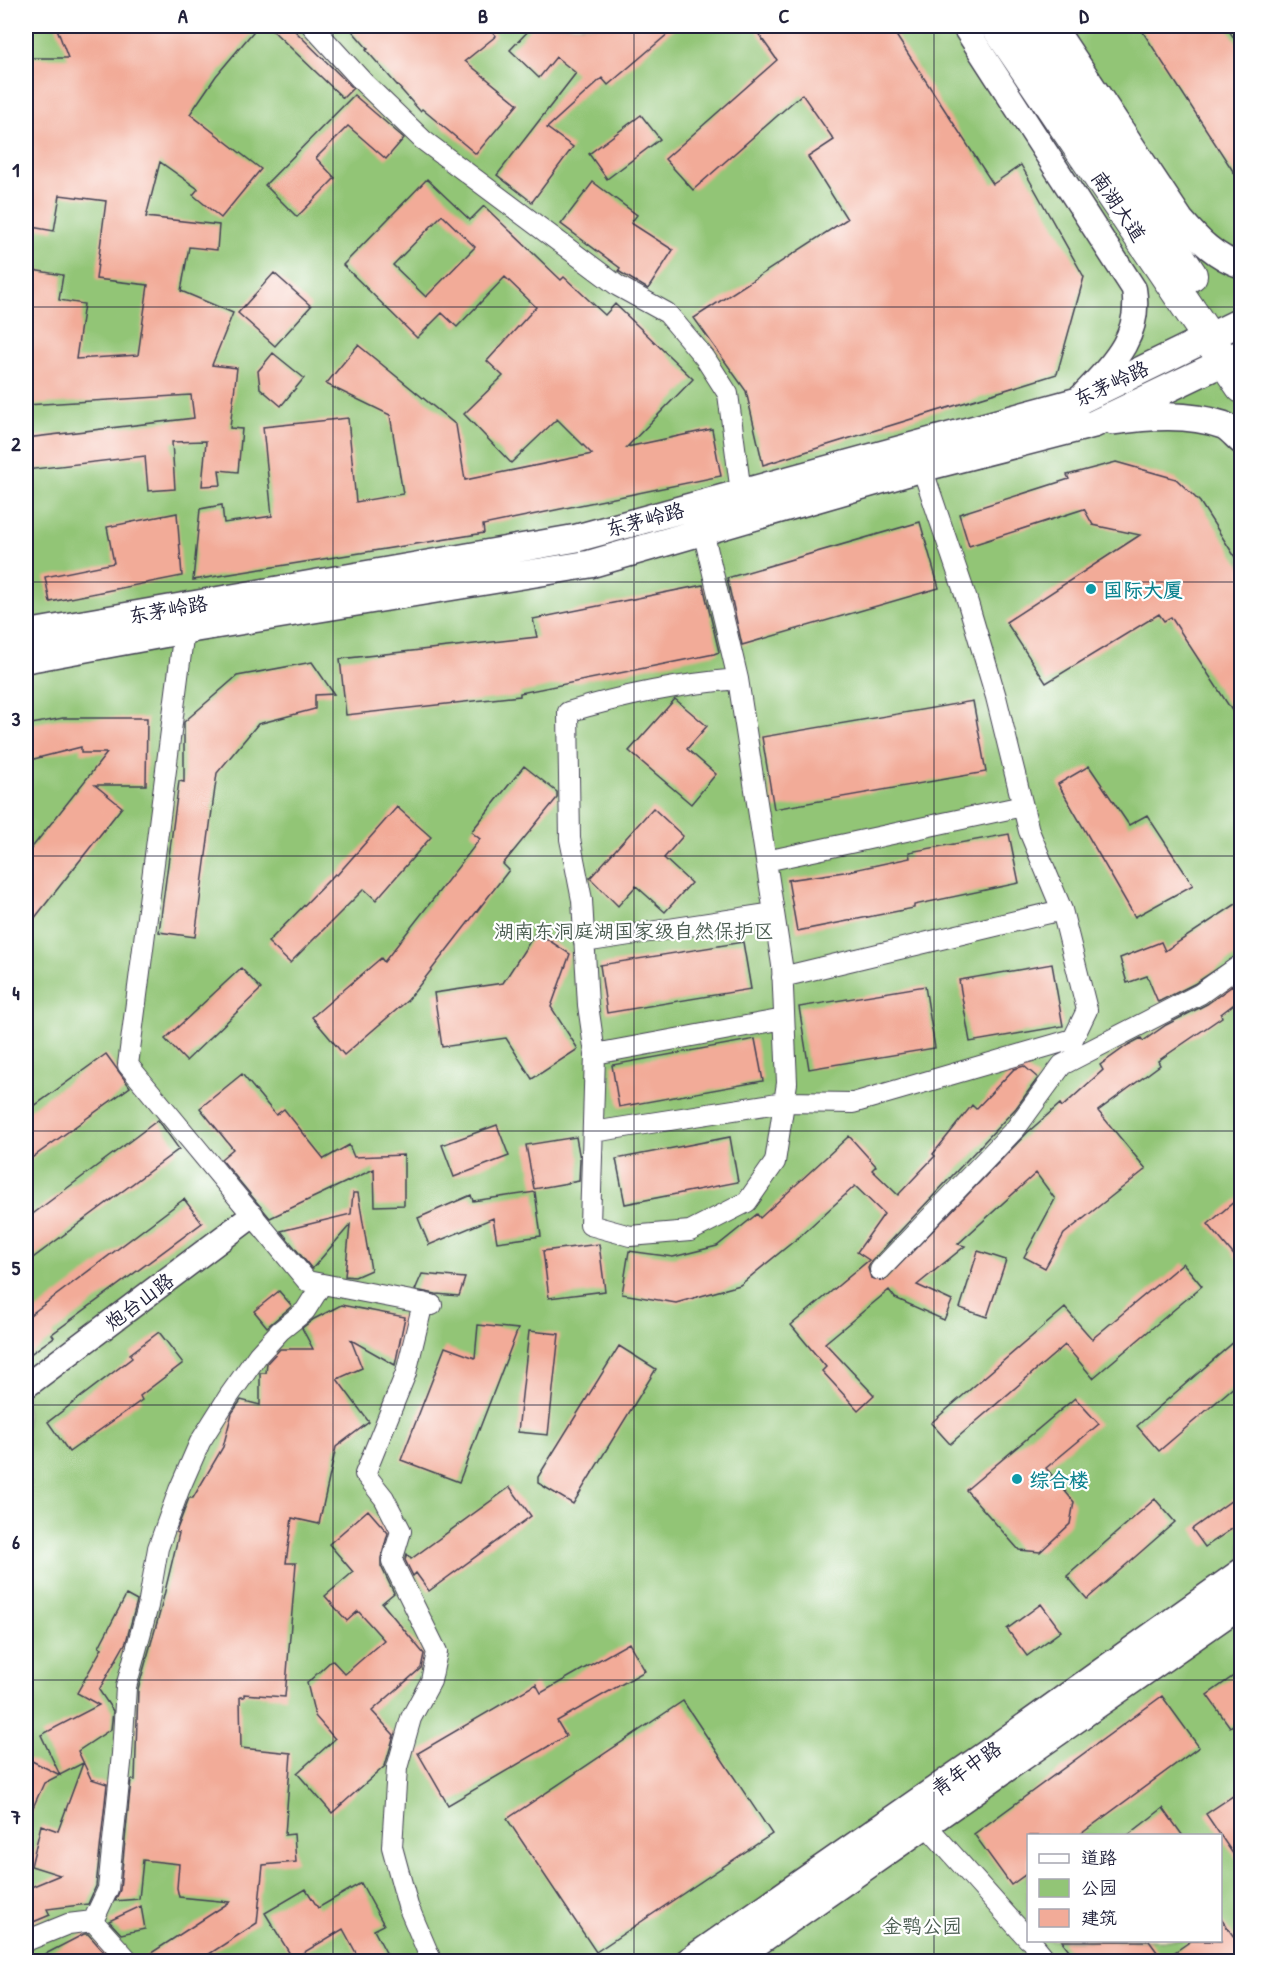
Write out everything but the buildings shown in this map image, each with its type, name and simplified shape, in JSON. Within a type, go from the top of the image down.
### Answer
[{"type":"main road","name":"南湖大道","points":[[998,26],[1230,342]]},
{"type":"main road","name":"南湖大道","points":[[1026,26],[1230,342],[1242,387]]},
{"type":"main road","name":"东茅岭路","points":[[26,634],[577,538],[1078,401],[1230,342]]},
{"type":"main road","name":"东茅岭路","points":[[26,659],[184,630],[590,564],[922,468],[1094,424],[1230,342]]},
{"type":"main road","points":[[1094,424],[1142,417],[1185,418],[1226,426],[1242,441]]},
{"type":"main road","name":"青年中路","points":[[729,1962],[918,1816],[1242,1572]]},
{"type":"main road","name":"青年中路","points":[[688,1962],[918,1816],[1242,1603]]},
{"type":"street","points":[[312,26],[364,83],[423,140],[618,286],[667,313],[705,358],[728,394],[741,493]]},
{"type":"street","points":[[964,26],[1134,289],[1137,307],[1132,331],[1115,359],[1078,401]]},
{"type":"street","points":[[1053,26],[1180,219],[1205,246],[1227,261],[1242,266]]},
{"type":"street","points":[[593,1132],[784,1102],[853,1103],[1073,1039],[1087,1010],[1062,910],[1029,831],[971,613],[922,468]]},
{"type":"street","points":[[703,531],[738,679],[766,861],[782,977],[787,1083],[775,1162],[747,1202],[690,1231],[630,1236],[590,1225],[595,1054],[582,900],[570,839],[568,712],[614,699],[692,683],[738,679]]},
{"type":"street","points":[[184,630],[128,1065],[307,1281],[427,1304],[406,1373],[365,1474],[384,1498],[401,1531],[392,1561],[437,1652],[431,1681],[411,1718],[397,1768],[392,1847],[408,1906],[432,1962]]},
{"type":"street","points":[[766,861],[1023,806]]},
{"type":"street","points":[[782,977],[1062,910]]},
{"type":"street","points":[[584,942],[774,914]]},
{"type":"street","points":[[880,1270],[1016,1128],[1062,1065],[1200,994],[1242,964]]},
{"type":"street","points":[[595,1054],[784,1019]]},
{"type":"street","name":"炮台山路","points":[[26,1386],[252,1216]]},
{"type":"street","points":[[93,1921],[108,1889],[122,1754],[126,1687],[148,1606],[158,1548],[178,1490],[200,1443],[229,1396],[258,1355],[280,1331],[305,1311],[322,1284]]},
{"type":"street","points":[[918,1816],[1027,1938]]},
{"type":"street","points":[[26,1941],[68,1924],[93,1921]]},
{"type":"street","points":[[93,1921],[130,1962]]},
{"type":"street","points":[[1031,1942],[1048,1962]]},
{"type":"green space","name":"湖南东洞庭湖国家级自然保护区","points":[[26,26],[1241,26],[1241,1961],[26,1962]]},
{"type":"place","name":"国际大厦","points":[[1091,589]]},
{"type":"place","name":"综合楼","points":[[1017,1479]]},
{"type":"park label","name":"金鹗公园","points":[[922,1925]]}]
